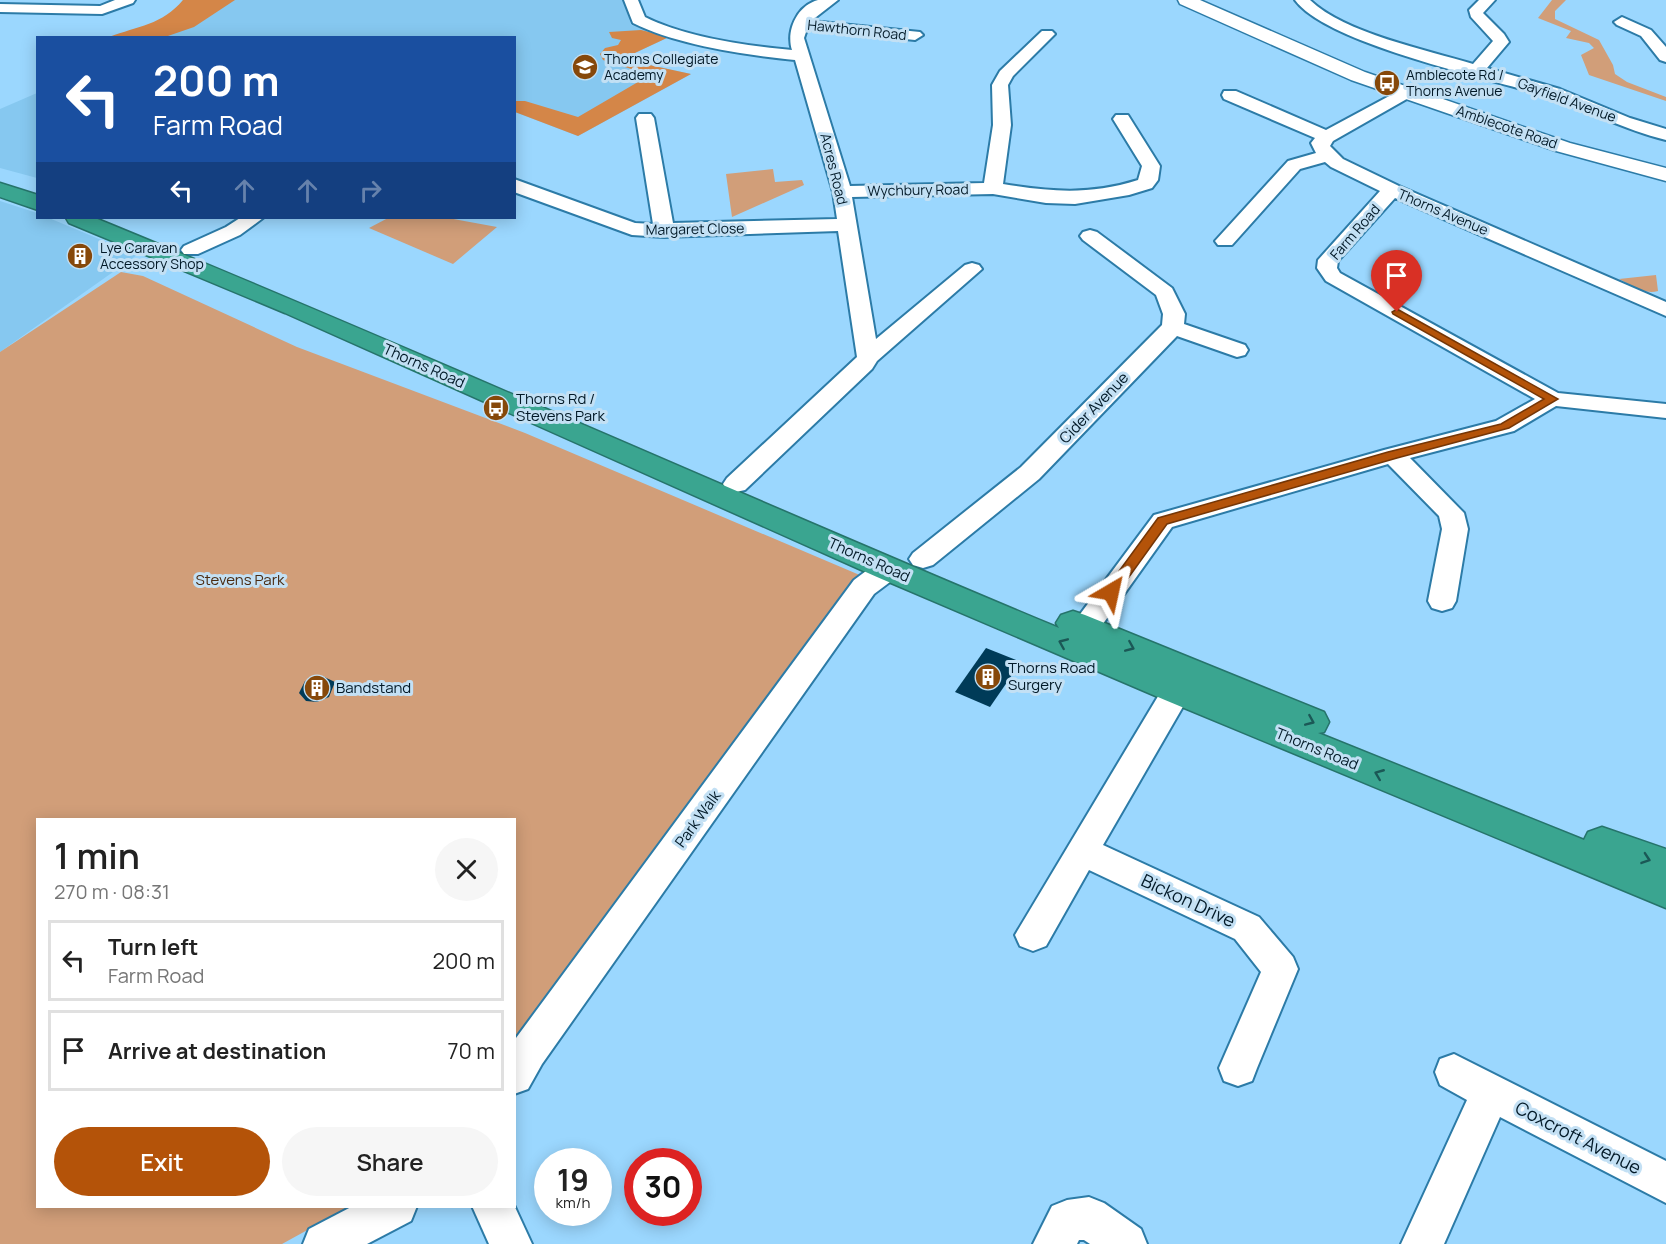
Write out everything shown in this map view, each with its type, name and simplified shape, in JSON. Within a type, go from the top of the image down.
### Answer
[{"type":"highway","points":[[0,178],[36,190]]},
{"type":"highway","points":[[0,190],[36,202]]},
{"type":"highway","name":"Thorns Road","points":[[79,219],[294,308],[888,569],[1177,691],[1666,891]]},
{"type":"highway","name":"Thorns Road","points":[[114,219],[472,369],[736,484],[1616,849],[1666,866]]},
{"type":"street","points":[[0,8],[102,10],[128,0]]},
{"type":"street","points":[[631,0],[638,20],[659,30],[761,52],[802,56]]},
{"type":"street","points":[[799,24],[801,19],[831,0]]},
{"type":"street","name":"Amblecote Road","points":[[1186,0],[1358,76],[1563,147],[1666,175]]},
{"type":"street","name":"Gayfield Avenue","points":[[1302,0],[1313,11],[1364,37],[1554,93],[1624,122],[1666,135]]},
{"type":"street","points":[[1476,70],[1501,42],[1499,37],[1476,14],[1484,1]]},
{"type":"street","points":[[1622,22],[1646,33],[1666,57]]},
{"type":"street","name":"Acres Road","points":[[799,24],[796,38],[842,192],[868,357]]},
{"type":"street","name":"Hawthorn Road","points":[[799,24],[915,35]]},
{"type":"street","points":[[1646,33],[1665,31]]},
{"type":"street","points":[[993,188],[1002,125],[1000,85],[1006,74],[1039,33],[1065,38]]},
{"type":"street","points":[[1225,242],[1294,165],[1327,146],[1406,92]]},
{"type":"street","points":[[1248,103],[1272,94]]},
{"type":"street","name":"Thorns Avenue","points":[[1230,95],[1327,146],[1392,190],[1666,308]]},
{"type":"street","points":[[645,118],[664,231]]},
{"type":"street","name":"Wychbury Road","points":[[842,192],[993,188],[1046,197],[1075,198],[1110,194],[1145,184],[1151,174],[1151,166],[1122,119]]},
{"type":"street","name":"Margaret Close","points":[[516,186],[632,229],[664,231],[846,225]]},
{"type":"street","name":"Farm Road","points":[[1392,190],[1328,260],[1327,268],[1333,277],[1552,399]]},
{"type":"street","points":[[191,250],[233,231],[251,219]]},
{"type":"street","points":[[1093,244],[1165,292],[1174,314],[1173,327],[1238,350]]},
{"type":"street","points":[[736,484],[864,364],[868,357],[972,268]]},
{"type":"street","name":"Cider Avenue","points":[[923,560],[1030,473],[1173,327]]},
{"type":"street","points":[[1085,628],[1162,521],[1392,455],[1505,426],[1552,399],[1666,411]]},
{"type":"street","points":[[1392,455],[1451,513],[1455,529],[1442,601]]},
{"type":"street","name":"Park Walk","points":[[516,1073],[529,1051],[864,587],[888,569]]},
{"type":"street","points":[[1033,934],[1177,691]]},
{"type":"street","name":"Bickon Drive","points":[[1082,851],[1247,928],[1280,969],[1238,1068]]},
{"type":"street","name":"Coxcroft Avenue","points":[[1454,1072],[1666,1183]]},
{"type":"street","points":[[1422,1244],[1491,1092]]},
{"type":"street","points":[[324,1244],[392,1208]]},
{"type":"street","points":[[494,1208],[511,1244]]},
{"type":"street","points":[[1054,1244],[1067,1221],[1089,1218],[1126,1244]]},
{"type":"shaded area","name":"Thorns Collegiate Academy","points":[[183,0],[624,0],[631,25],[669,37],[622,59],[691,74],[578,136],[516,112],[516,36],[115,36],[159,21],[172,13]]},
{"type":"shaded area","points":[[183,0],[235,0],[194,27],[168,36],[112,36],[158,20]]},
{"type":"shaded area","points":[[641,30],[669,37],[622,59],[691,74],[578,136],[516,112],[516,101],[525,101],[578,117],[650,75],[603,60],[600,54],[605,48],[618,45],[621,40],[612,38],[609,32]]},
{"type":"shaded area","points":[[36,93],[36,178],[0,168],[0,109]]},
{"type":"shaded area","points":[[0,201],[36,213],[36,219],[51,219],[137,255],[0,352]]},
{"type":"green space","points":[[1552,0],[1566,0],[1555,11],[1555,19],[1599,40],[1613,65],[1615,74],[1627,82],[1666,97],[1666,101],[1589,75],[1581,55],[1594,48],[1589,43],[1566,38],[1571,31],[1538,18]]},
{"type":"green space","points":[[773,169],[775,182],[802,180],[804,185],[732,217],[726,174]]},
{"type":"green space","points":[[386,219],[453,219],[497,227],[453,264],[369,228]]},
{"type":"green space","name":"Stevens Park","points":[[121,272],[143,276],[297,347],[525,433],[862,576],[516,1055],[516,818],[36,818],[36,1208],[347,1208],[282,1244],[0,1244],[0,352]]},
{"type":"green space","points":[[1656,275],[1658,291],[1653,292],[1638,289],[1619,279]]},
{"type":"building","name":"Thorns Road Surgery","points":[[986,648],[1021,662],[990,707],[955,692]]},
{"type":"building","name":"Bandstand","points":[[322,676],[335,682],[329,697],[317,702],[306,701],[299,693],[305,681]]},
{"type":"place","name":"Thorns Collegiate Academy","points":[[585,67]]},
{"type":"place","name":"Amblecote Rd / Thorns Avenue","points":[[1387,83]]},
{"type":"place","name":"Lye Caravan Accessory Shop","points":[[80,256]]},
{"type":"place","name":"Thorns Rd / Stevens Park","points":[[496,408]]},
{"type":"place","name":"Thorns Road Surgery","points":[[988,677]]},
{"type":"place","name":"Bandstand","points":[[317,688]]},
{"type":"route","points":[[1111,592],[1162,521],[1392,455],[1505,426],[1552,399],[1397,312]]}]
